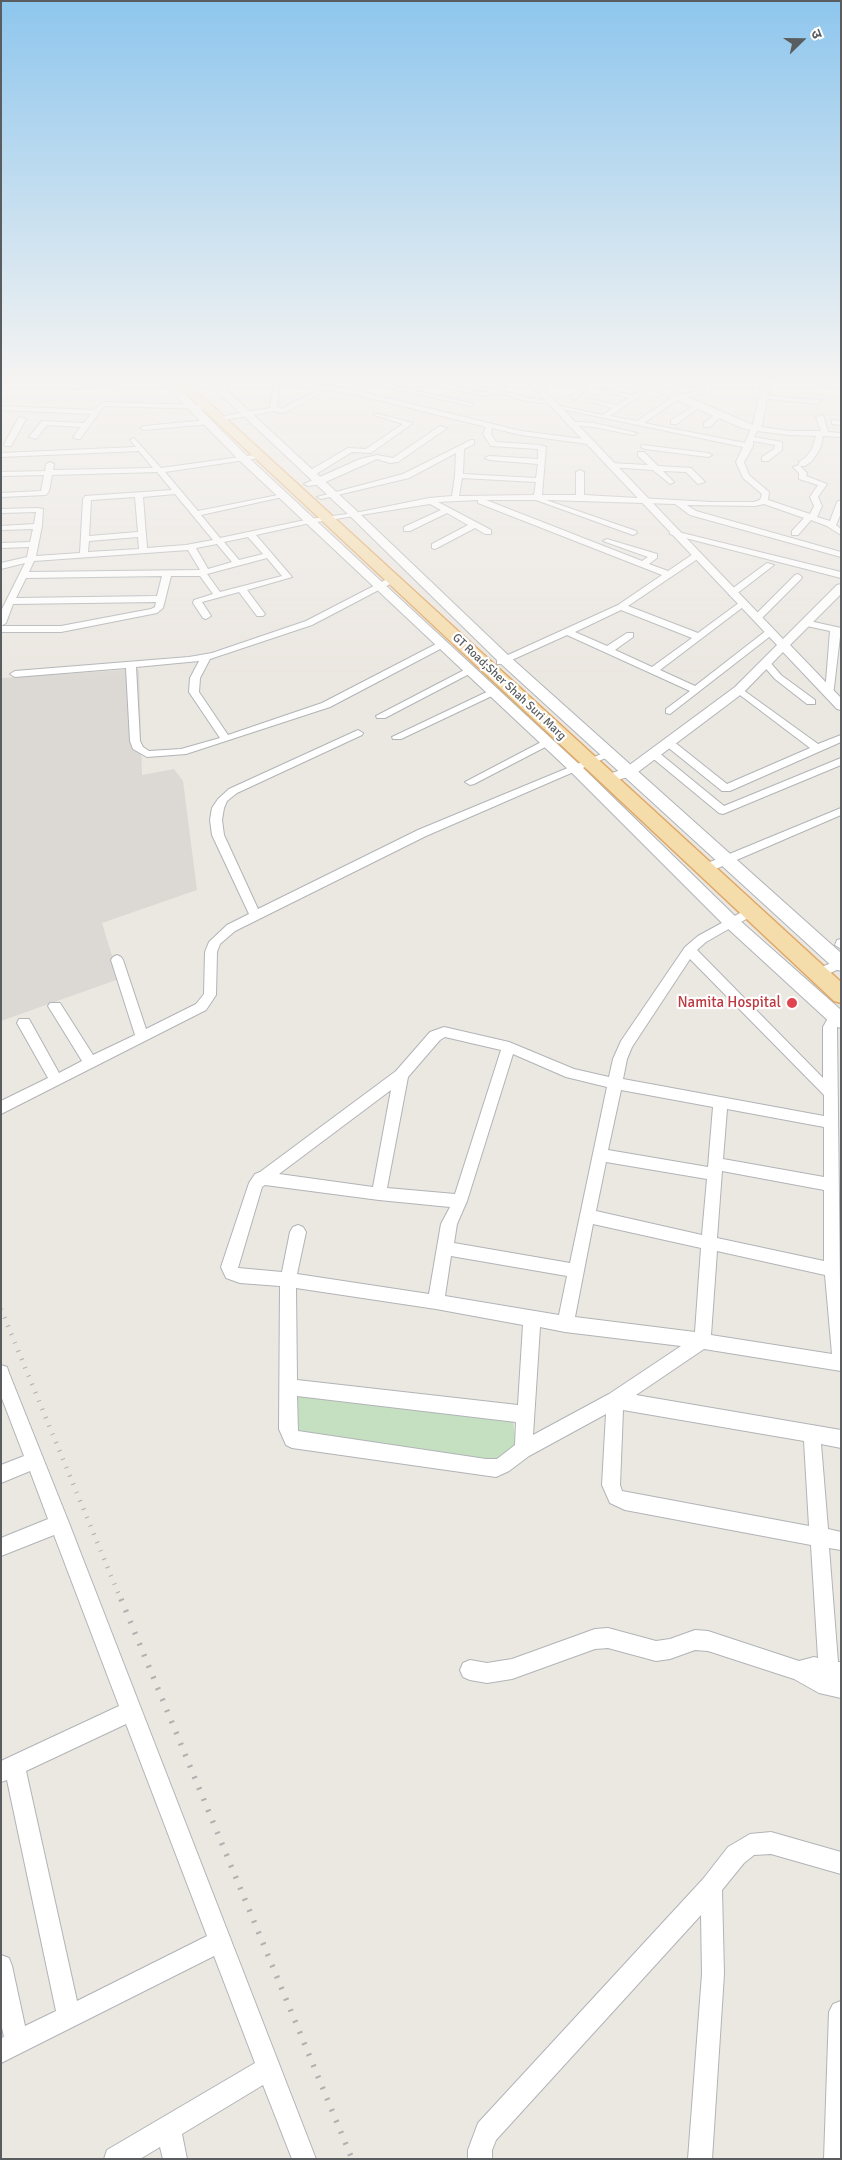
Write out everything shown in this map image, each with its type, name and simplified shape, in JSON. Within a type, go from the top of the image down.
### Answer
[{"type":"main road","points":[[271,481],[283,496],[310,521],[385,583],[442,645],[576,769],[731,922],[840,1018]]},
{"type":"main road","name":"GT Road;Sher Shah Suri Marg","points":[[280,481],[327,519],[385,583],[597,760],[620,775],[751,911],[841,995]]},
{"type":"main road","name":"GT Road;Sher Shah Suri Marg","points":[[311,481],[412,578],[502,660],[597,760]]},
{"type":"main road","points":[[313,481],[318,486]]},
{"type":"main road","points":[[502,660],[620,775],[720,863],[839,961]]},
{"type":"street","points":[[1,495],[43,493],[46,481]]},
{"type":"street","points":[[167,481],[237,563]]},
{"type":"street","points":[[318,486],[323,481]]},
{"type":"street","points":[[318,486],[327,481]]},
{"type":"street","points":[[318,486],[364,481]]},
{"type":"street","points":[[455,498],[458,481]]},
{"type":"street","points":[[538,497],[540,481]]},
{"type":"street","points":[[580,481],[580,497]]},
{"type":"street","points":[[625,481],[642,499],[680,531],[696,556],[837,701]]},
{"type":"street","points":[[751,481],[766,494],[764,500]]},
{"type":"street","points":[[795,533],[811,517],[818,506],[814,497],[823,484],[813,481]]},
{"type":"street","points":[[84,556],[88,498],[177,492]]},
{"type":"street","points":[[138,494],[143,534],[143,552]]},
{"type":"street","points":[[195,514],[283,496]]},
{"type":"street","points":[[538,497],[540,500],[633,533]]},
{"type":"street","points":[[1,566],[31,559],[105,555],[191,547],[310,521],[349,516],[429,500],[455,498],[580,497],[751,504],[764,500],[832,526],[841,533]]},
{"type":"street","points":[[473,498],[669,575]]},
{"type":"street","points":[[429,500],[488,532]]},
{"type":"street","points":[[678,502],[684,509],[702,516],[841,555]]},
{"type":"street","points":[[832,526],[841,502]]},
{"type":"street","points":[[407,529],[447,510]]},
{"type":"street","points":[[1,511],[40,511],[31,559],[1,623]]},
{"type":"street","points":[[695,522],[702,516]]},
{"type":"street","points":[[435,546],[474,525]]},
{"type":"street","points":[[1,528],[38,526]]},
{"type":"street","points":[[680,531],[841,575]]},
{"type":"street","points":[[85,539],[143,534]]},
{"type":"street","points":[[206,616],[197,601],[288,577],[250,534]]},
{"type":"street","points":[[607,541],[654,556],[644,564]]},
{"type":"street","points":[[1,546],[35,544]]},
{"type":"street","points":[[191,547],[203,573],[218,594]]},
{"type":"street","points":[[98,587],[105,555]]},
{"type":"street","points":[[10,601],[167,574],[203,573],[269,555]]},
{"type":"street","points":[[502,660],[621,607],[696,556]]},
{"type":"street","points":[[732,593],[770,565]]},
{"type":"street","points":[[1,629],[61,629],[154,611],[159,608],[167,574]]},
{"type":"street","points":[[22,575],[98,587],[116,601],[162,599]]},
{"type":"street","points":[[757,618],[798,577]]},
{"type":"street","points":[[15,674],[206,658],[309,622],[385,583]]},
{"type":"street","points":[[620,775],[654,754],[739,690],[841,587]]},
{"type":"street","points":[[241,589],[260,614]]},
{"type":"street","points":[[111,620],[116,601]]},
{"type":"street","points":[[653,671],[743,604]]},
{"type":"street","points":[[621,607],[699,637]]},
{"type":"street","points":[[805,623],[838,630],[837,701]]},
{"type":"street","points":[[568,632],[696,690]]},
{"type":"street","points":[[670,711],[770,632]]},
{"type":"street","points":[[608,650],[630,635]]},
{"type":"street","points":[[131,664],[135,741],[138,749],[147,754],[166,754],[182,752],[226,739],[337,700],[442,645]]},
{"type":"street","points":[[206,658],[195,678],[194,692],[226,739]]},
{"type":"street","points":[[766,663],[778,677],[811,702]]},
{"type":"street","points":[[381,716],[470,670]]},
{"type":"street","points":[[739,690],[818,748]]},
{"type":"street","points":[[397,737],[493,692]]},
{"type":"street","points":[[255,915],[218,835],[216,820],[222,799],[233,791],[358,734]]},
{"type":"street","points":[[669,743],[726,789],[841,738]]},
{"type":"street","points":[[470,782],[547,742]]},
{"type":"street","points":[[654,754],[723,811],[841,761]]},
{"type":"street","points":[[1,1108],[201,1007],[210,995],[211,952],[215,942],[231,928],[422,833],[597,760]]},
{"type":"street","points":[[720,863],[841,811]]},
{"type":"street","points":[[565,1324],[613,1084],[626,1045],[689,950],[702,939],[751,911]]},
{"type":"street","points":[[689,950],[834,1092]]},
{"type":"street","points":[[117,960],[142,1037]]},
{"type":"street","points":[[56,1006],[90,1062]]},
{"type":"street","points":[[840,1018],[830,1027],[834,1092],[831,1123],[836,1237],[832,1270],[841,1357]]},
{"type":"street","points":[[24,1023],[56,1080]]},
{"type":"street","points":[[831,1123],[613,1084],[571,1073],[508,1047],[449,1032],[439,1033],[401,1075],[260,1178],[252,1189],[229,1267],[232,1273],[240,1276],[288,1280],[565,1324],[702,1341],[841,1363]]},
{"type":"street","points":[[436,1302],[449,1224],[460,1201],[508,1047]]},
{"type":"street","points":[[379,1194],[401,1075]]},
{"type":"street","points":[[702,1341],[720,1103]]},
{"type":"street","points":[[599,1155],[716,1169],[834,1174]]},
{"type":"street","points":[[260,1178],[379,1194],[460,1201]]},
{"type":"street","points":[[587,1216],[710,1245],[832,1270]]},
{"type":"street","points":[[298,1232],[288,1280],[288,1434],[292,1439],[299,1442],[496,1468],[523,1450],[615,1400],[702,1341]]},
{"type":"street","points":[[445,1248],[576,1271]]},
{"type":"street","points":[[523,1450],[532,1319]]},
{"type":"street","points":[[1,1373],[6,1402],[35,1460],[60,1523],[304,2159]]},
{"type":"street","points":[[289,1387],[524,1414]]},
{"type":"street","points":[[615,1400],[841,1439]]},
{"type":"street","points":[[615,1400],[611,1485],[616,1497],[625,1501],[841,1541]]},
{"type":"street","points":[[799,1672],[814,1666],[835,1671],[820,1536],[812,1435]]},
{"type":"street","points":[[1,1474],[35,1460]]},
{"type":"street","points":[[1,1547],[60,1523]]},
{"type":"street","points":[[470,1670],[487,1673],[512,1669],[582,1643],[608,1638],[656,1651],[670,1649],[695,1640],[708,1641],[799,1672],[818,1683],[841,1688]]},
{"type":"street","points":[[70,2016],[8,1769],[132,1711]]},
{"type":"street","points":[[480,2159],[480,2150],[487,2132],[711,1887],[736,1855],[750,1845],[771,1843],[841,1863]]},
{"type":"street","points":[[700,2159],[713,1974],[711,1887]]},
{"type":"street","points":[[1,1966],[9,2047],[220,1940]]},
{"type":"street","points":[[836,2159],[841,2012]]},
{"type":"street","points":[[116,2159],[269,2068]]},
{"type":"street","points":[[168,2127],[175,2159]]},
{"type":"shaded area","points":[[139,669],[142,775],[174,769],[183,781],[197,890],[102,923],[119,979],[1,1021],[1,678]]},
{"type":"green space","points":[[298,1392],[513,1420],[516,1444],[502,1462],[293,1434]]},
{"type":"railway","points":[[1,1309],[121,1600]]},
{"type":"railway","points":[[121,1599],[352,2159]]},
{"type":"place","name":"Namita Hospital","points":[[792,1003]]}]
